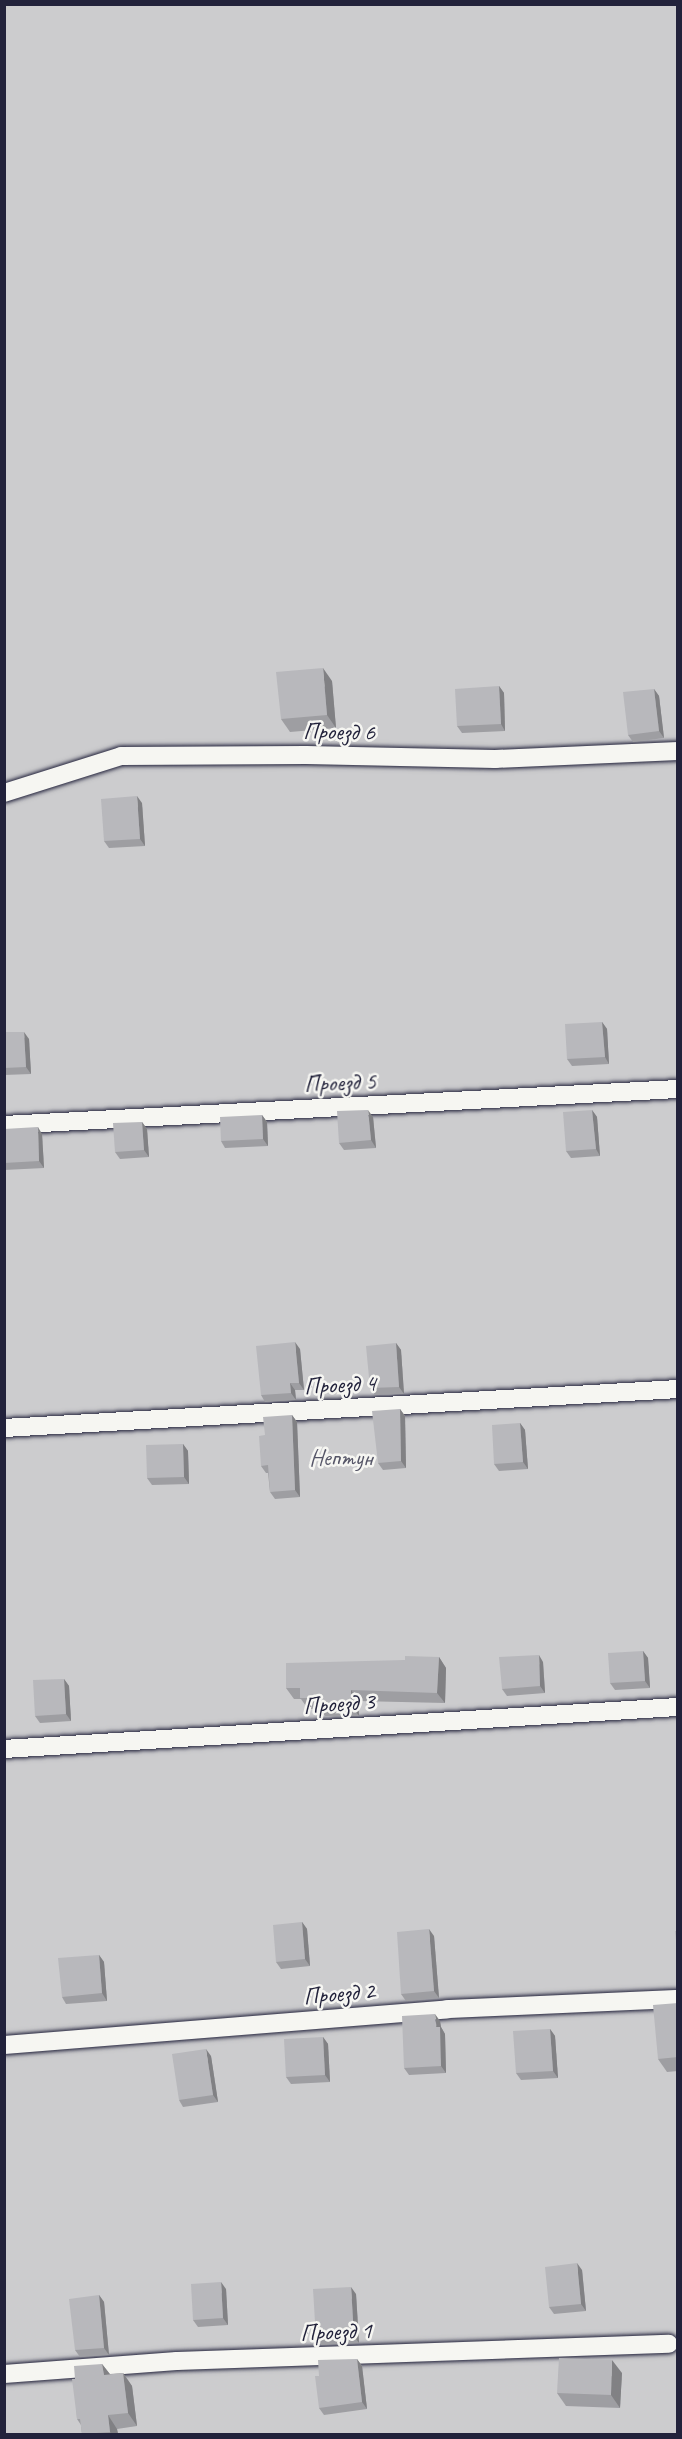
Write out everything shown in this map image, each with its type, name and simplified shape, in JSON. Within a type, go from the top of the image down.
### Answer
[{"type":"lane","name":"Проезд 6","points":[[4,793],[121,756],[306,755],[495,759],[678,751]]},
{"type":"lane","name":"Проезд 5","points":[[4,1125],[678,1089]]},
{"type":"lane","name":"Проезд 4","points":[[4,1428],[678,1389]]},
{"type":"lane","name":"Проезд 3","points":[[4,1749],[678,1707]]},
{"type":"lane","name":"Проезд 2","points":[[4,2045],[447,2009],[678,1999]]},
{"type":"lane","name":"Проезд 1","points":[[4,2373],[177,2361],[669,2344]]},
{"type":"green space","name":"Нептун","points":[[4,5],[677,5],[677,2434],[5,2434]]},
{"type":"building","points":[[323,668],[327,715],[281,719],[276,672]]},
{"type":"building","points":[[499,686],[501,724],[457,726],[455,689]]},
{"type":"building","points":[[654,689],[659,731],[628,735],[623,692]]},
{"type":"building","points":[[137,796],[140,839],[104,841],[101,799]]},
{"type":"building","points":[[602,1022],[605,1057],[567,1059],[565,1024]]},
{"type":"building","points":[[4,1032],[24,1032],[26,1067],[4,1068]]},
{"type":"building","points":[[368,1110],[371,1140],[339,1143],[337,1111]]},
{"type":"building","points":[[592,1110],[596,1149],[566,1151],[563,1112]]},
{"type":"building","points":[[262,1115],[263,1139],[221,1141],[220,1117]]},
{"type":"building","points":[[142,1122],[144,1150],[115,1152],[113,1123]]},
{"type":"building","points":[[38,1127],[39,1161],[4,1163],[4,1129]]},
{"type":"building","points":[[295,1342],[299,1383],[290,1383],[291,1393],[261,1395],[256,1346]]},
{"type":"building","points":[[396,1343],[399,1387],[370,1388],[366,1346]]},
{"type":"building","points":[[400,1409],[401,1461],[378,1463],[372,1411]]},
{"type":"building","points":[[292,1415],[295,1490],[270,1492],[268,1465],[261,1466],[259,1436],[265,1435],[263,1417]]},
{"type":"building","points":[[520,1423],[523,1462],[494,1464],[492,1425]]},
{"type":"building","points":[[183,1444],[184,1477],[147,1478],[146,1445]]},
{"type":"building","points":[[643,1651],[645,1681],[610,1683],[608,1653]]},
{"type":"building","points":[[539,1655],[540,1686],[502,1689],[499,1657]]},
{"type":"building","points":[[405,1656],[439,1657],[437,1693],[351,1690],[351,1705],[318,1706],[317,1698],[300,1698],[300,1688],[286,1688],[286,1663],[405,1660]]},
{"type":"building","points":[[64,1679],[66,1714],[35,1716],[33,1680]]},
{"type":"building","points":[[302,1922],[305,1959],[276,1962],[273,1925]]},
{"type":"building","points":[[429,1929],[434,1991],[401,1994],[397,1932]]},
{"type":"building","points":[[675,1931],[678,1931],[678,1958]]},
{"type":"building","points":[[99,1955],[102,1993],[62,1997],[58,1958]]},
{"type":"building","points":[[678,2003],[678,2057],[658,2059],[653,2005]]},
{"type":"building","points":[[435,2014],[436,2027],[440,2027],[441,2066],[404,2068],[402,2016]]},
{"type":"building","points":[[550,2029],[553,2071],[516,2073],[513,2031]]},
{"type":"building","points":[[323,2037],[325,2075],[286,2077],[284,2039]]},
{"type":"building","points":[[206,2049],[213,2095],[179,2100],[172,2054]]},
{"type":"building","points":[[577,2263],[581,2304],[549,2307],[545,2267]]},
{"type":"building","points":[[221,2282],[223,2318],[193,2320],[191,2284]]},
{"type":"building","points":[[351,2287],[354,2336],[316,2338],[313,2289]]},
{"type":"building","points":[[99,2295],[104,2348],[75,2350],[69,2299]]},
{"type":"building","points":[[559,2358],[612,2360],[611,2395],[557,2393]]},
{"type":"building","points":[[357,2359],[362,2402],[319,2408],[315,2376],[319,2376],[318,2360]]},
{"type":"building","points":[[102,2364],[104,2375],[123,2373],[128,2413],[108,2415],[110,2432],[82,2434],[80,2419],[77,2419],[72,2379],[75,2379],[74,2366]]}]
